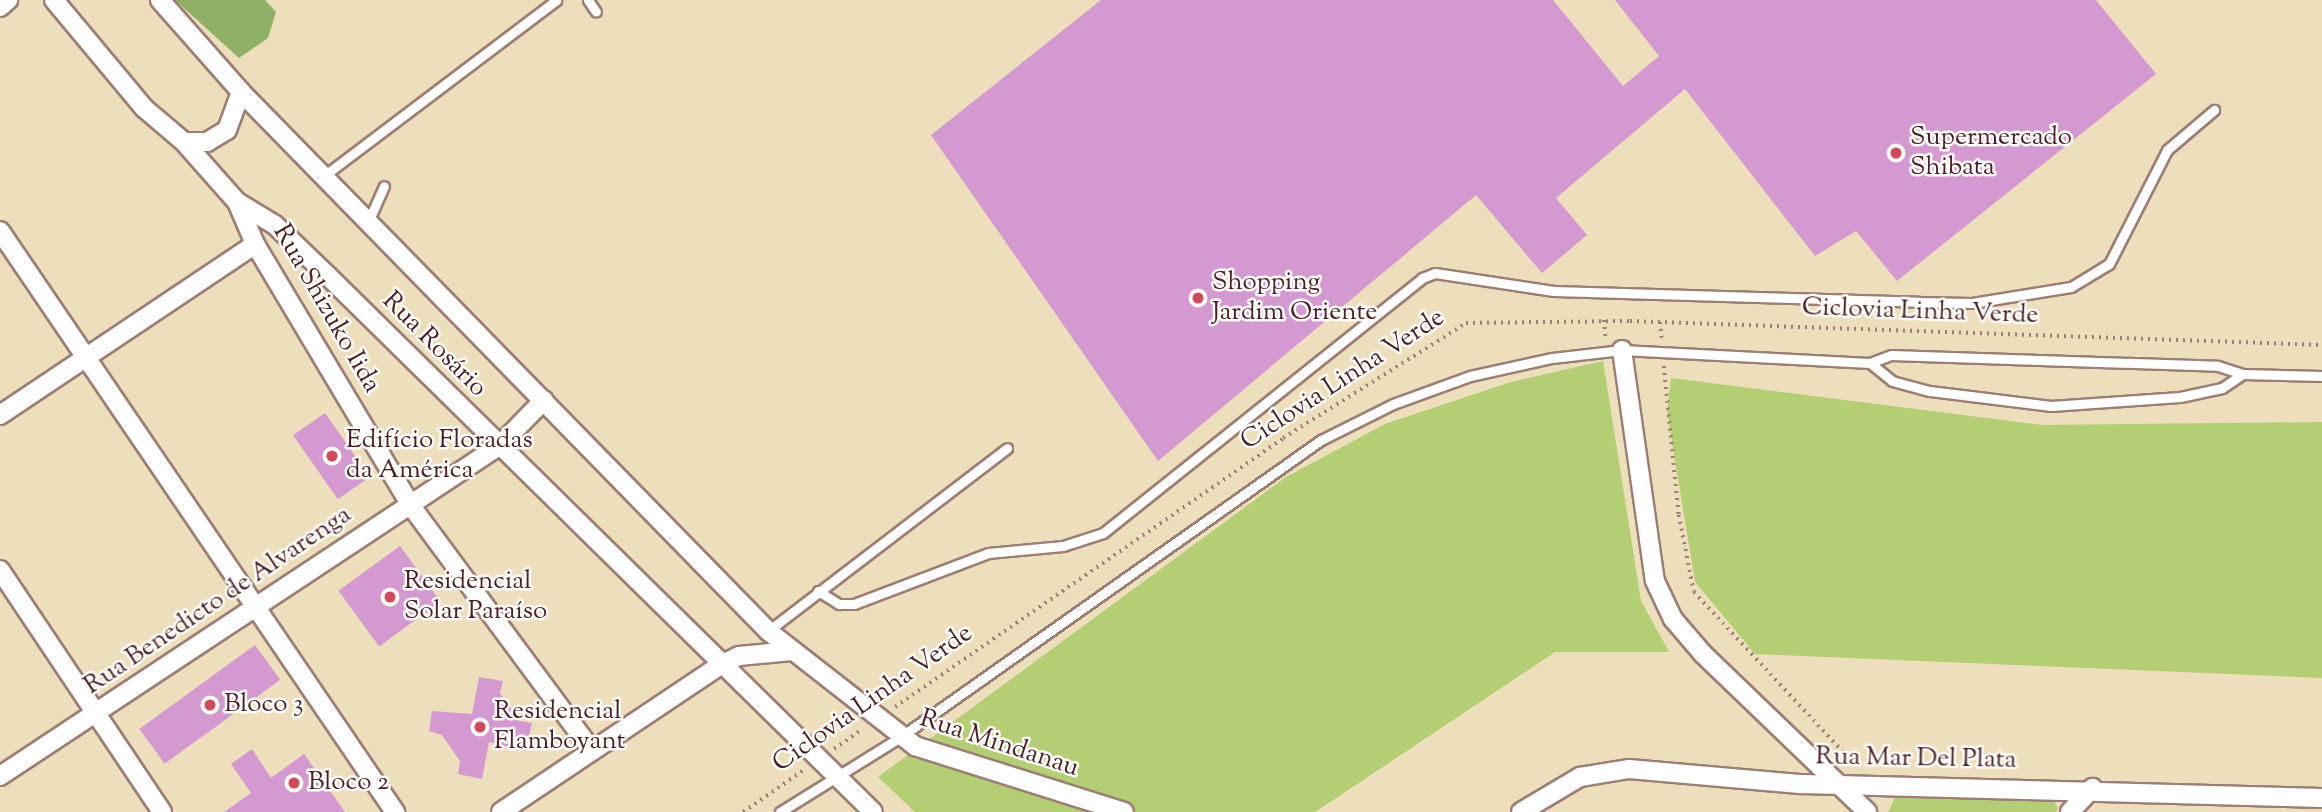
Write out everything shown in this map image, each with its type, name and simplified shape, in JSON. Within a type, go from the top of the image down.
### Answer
[{"type":"street","points":[[0,7],[8,0]]},
{"type":"street","name":"Rua Rosário","points":[[54,0],[144,108],[184,142],[237,202],[275,225],[873,812]]},
{"type":"street","points":[[163,2],[241,92],[325,175]]},
{"type":"street","points":[[184,142],[207,142],[227,130],[241,92]]},
{"type":"street","name":"Rua Mindanau","points":[[325,175],[768,631],[899,738],[1124,812]]},
{"type":"street","name":"Rua Shizuko Iida","points":[[237,202],[255,244],[411,506],[591,748]]},
{"type":"street","points":[[0,231],[91,358],[396,812]]},
{"type":"street","points":[[0,415],[91,358],[255,244]]},
{"type":"street","points":[[1622,350],[1655,580],[1673,619],[1867,812]]},
{"type":"street","name":"Rua Benedicto de Alvarenga","points":[[0,776],[499,446],[544,400]]},
{"type":"street","points":[[0,570],[162,812]]},
{"type":"street","points":[[501,812],[591,748],[739,656],[792,651]]},
{"type":"street","name":"Rua Mar Del Plata","points":[[1521,812],[1580,776],[1629,769],[1802,784],[1834,782],[2092,788],[2322,798]]},
{"type":"street","points":[[2070,812],[2092,788]]},
{"type":"street","points":[[2207,795],[2225,812]]},
{"type":"lane","points":[[325,175],[556,0]]},
{"type":"lane","points":[[588,0],[596,12]]},
{"type":"lane","points":[[818,591],[839,604],[854,604],[988,553],[1063,546],[1103,533],[1422,278],[1435,273],[1554,291],[1919,302],[1972,303],[2071,287],[2109,264],[2167,150],[2214,110]]},
{"type":"lane","points":[[368,222],[384,186]]},
{"type":"lane","points":[[780,812],[899,738],[1287,462],[1357,421],[1470,376],[1552,358],[1622,350],[1870,363],[1891,355],[2218,366],[2243,374],[2322,376]]},
{"type":"lane","points":[[1870,363],[1892,381],[1930,391],[2051,406],[2180,397],[2222,388],[2243,374]]},
{"type":"lane","points":[[768,631],[1007,448]]},
{"type":"path","name":"Ciclovia Linha Verde","points":[[743,812],[1283,438],[1466,323],[1564,319],[2322,345]]},
{"type":"path","points":[[1663,352],[1679,515],[1694,592],[1850,759]]},
{"type":"green space","points":[[175,0],[265,0],[276,12],[268,38],[239,58]]},
{"type":"green space","points":[[1603,361],[1641,601],[1669,652],[1555,652],[1315,812],[915,812],[878,777],[1286,477],[1385,424],[1511,382]]},
{"type":"green space","points":[[1671,378],[2041,425],[2322,422],[2322,678],[1755,654],[1695,582],[1667,412]]},
{"type":"green space","points":[[1898,792],[2053,800],[2058,808],[2056,812],[1888,812]]},
{"type":"building","name":"Shopping Jardim Oriente","points":[[1101,0],[1553,0],[1623,86],[1659,56],[1615,0],[2096,0],[2156,74],[1897,281],[1856,231],[1815,256],[1685,89],[1556,198],[1587,235],[1542,273],[1476,195],[1158,461],[931,135]]},
{"type":"building","name":"Edifício Floradas da América","points":[[325,413],[370,477],[338,499],[293,435]]},
{"type":"building","name":"Residencial Solar Paraíso","points":[[400,546],[441,602],[379,646],[339,591]]},
{"type":"building","name":"Bloco 3","points":[[255,645],[280,680],[165,764],[139,729]]},
{"type":"building","name":"Residencial Flamboyant","points":[[479,677],[503,681],[500,693],[520,721],[532,723],[526,751],[489,742],[482,779],[458,774],[460,761],[442,735],[429,731],[432,711],[472,714]]},
{"type":"building","name":"Bloco 2","points":[[252,749],[271,778],[304,754],[345,812],[224,812],[251,793],[231,764]]},
{"type":"place","name":"Supermercado Shibata","points":[[1896,153]]},
{"type":"place","name":"Shopping Jardim Oriente","points":[[1198,298]]},
{"type":"place","name":"Edifício Floradas da América","points":[[332,456]]},
{"type":"place","name":"Residencial Solar Paraíso","points":[[390,597]]},
{"type":"place","name":"Bloco 3","points":[[210,705]]},
{"type":"place","name":"Residencial Flamboyant","points":[[480,727]]},
{"type":"place","name":"Bloco 2","points":[[294,783]]}]
